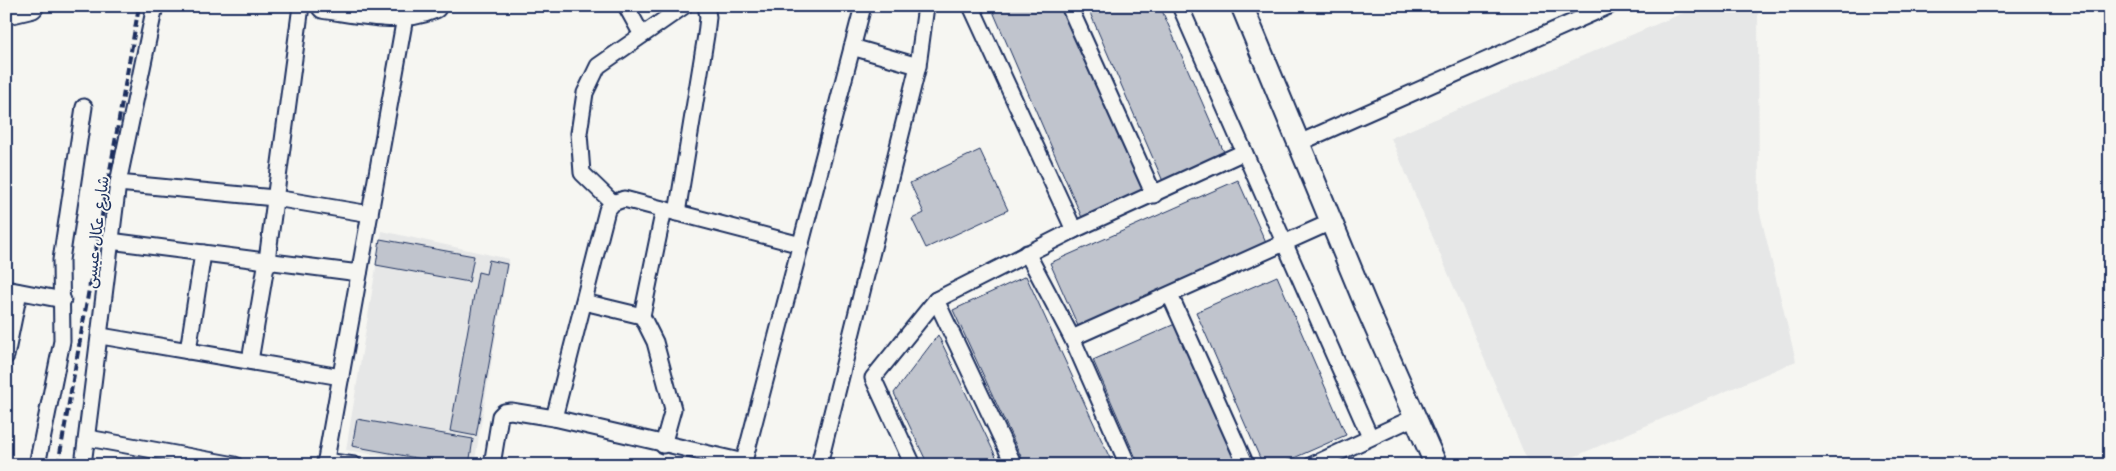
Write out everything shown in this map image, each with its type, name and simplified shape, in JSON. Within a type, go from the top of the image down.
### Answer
[{"type":"main road","points":[[6,12],[31,6]]},
{"type":"main road","points":[[324,6],[383,14],[434,6]]},
{"type":"main road","points":[[1242,6],[1331,222],[1436,465]]},
{"type":"street","name":"شارع عكال عيسى","points":[[83,465],[101,336],[110,241],[118,183],[155,6]]},
{"type":"street","points":[[250,361],[267,260],[300,6]]},
{"type":"street","points":[[626,6],[642,35]]},
{"type":"street","points":[[613,203],[582,173],[579,133],[585,93],[598,66],[684,6]]},
{"type":"street","points":[[664,445],[673,409],[655,342],[642,316],[670,211],[706,36],[708,17],[706,6]]},
{"type":"street","points":[[492,465],[500,416],[510,410],[554,418],[744,464],[863,6]]},
{"type":"street","points":[[819,465],[918,66],[926,6]]},
{"type":"street","points":[[971,6],[1074,230]]},
{"type":"street","points":[[1069,6],[1154,195]]},
{"type":"street","points":[[1180,6],[1370,437]]},
{"type":"street","points":[[1299,143],[1609,6]]},
{"type":"street","points":[[354,465],[325,463],[406,10]]},
{"type":"street","points":[[852,47],[918,66]]},
{"type":"street","points":[[37,465],[62,341],[61,260],[84,107]]},
{"type":"street","points":[[914,465],[873,378],[936,300],[1074,230],[1154,195],[1244,152]]},
{"type":"street","points":[[118,183],[275,198],[370,214]]},
{"type":"street","points":[[554,418],[607,210],[613,203],[624,199],[801,244]]},
{"type":"street","points":[[1072,338],[1331,222]]},
{"type":"street","points":[[110,241],[359,273]]},
{"type":"street","points":[[188,351],[202,253]]},
{"type":"street","points":[[1027,253],[1072,338],[1128,465]]},
{"type":"street","points":[[6,356],[12,291],[62,300]]},
{"type":"street","points":[[1170,295],[1246,465]]},
{"type":"street","points":[[936,300],[1014,465]]},
{"type":"street","points":[[584,302],[642,316]]},
{"type":"street","points":[[101,336],[341,376]]},
{"type":"street","points":[[1312,465],[1415,417]]},
{"type":"street","points":[[88,438],[234,465]]},
{"type":"shaded area","points":[[1699,6],[1758,6],[1759,209],[1796,361],[1555,465],[1529,465],[1391,138]]},
{"type":"shaded area","points":[[382,231],[509,259],[474,465],[438,465],[346,450]]},
{"type":"building","points":[[1000,6],[1065,6],[1146,193],[1083,220],[992,9]]},
{"type":"building","points":[[1087,6],[1160,6],[1227,159],[1165,186]]},
{"type":"building","points":[[980,150],[1008,210],[926,248],[912,219],[924,213],[910,183]]},
{"type":"building","points":[[1238,180],[1266,243],[1078,326],[1050,263]]},
{"type":"building","points":[[380,239],[474,256],[469,282],[376,265]]},
{"type":"building","points":[[489,260],[507,264],[476,436],[450,431],[478,272],[486,274]]},
{"type":"building","points":[[1026,276],[1113,465],[1025,465],[953,310]]},
{"type":"building","points":[[1277,276],[1346,435],[1278,465],[1263,465],[1196,312]]},
{"type":"building","points":[[1175,324],[1237,465],[1139,465],[1093,360]]},
{"type":"building","points":[[938,335],[1000,465],[928,465],[894,393]]},
{"type":"building","points":[[357,419],[473,439],[469,465],[454,465],[352,446]]},
{"type":"railway","points":[[58,465],[139,6]]}]
